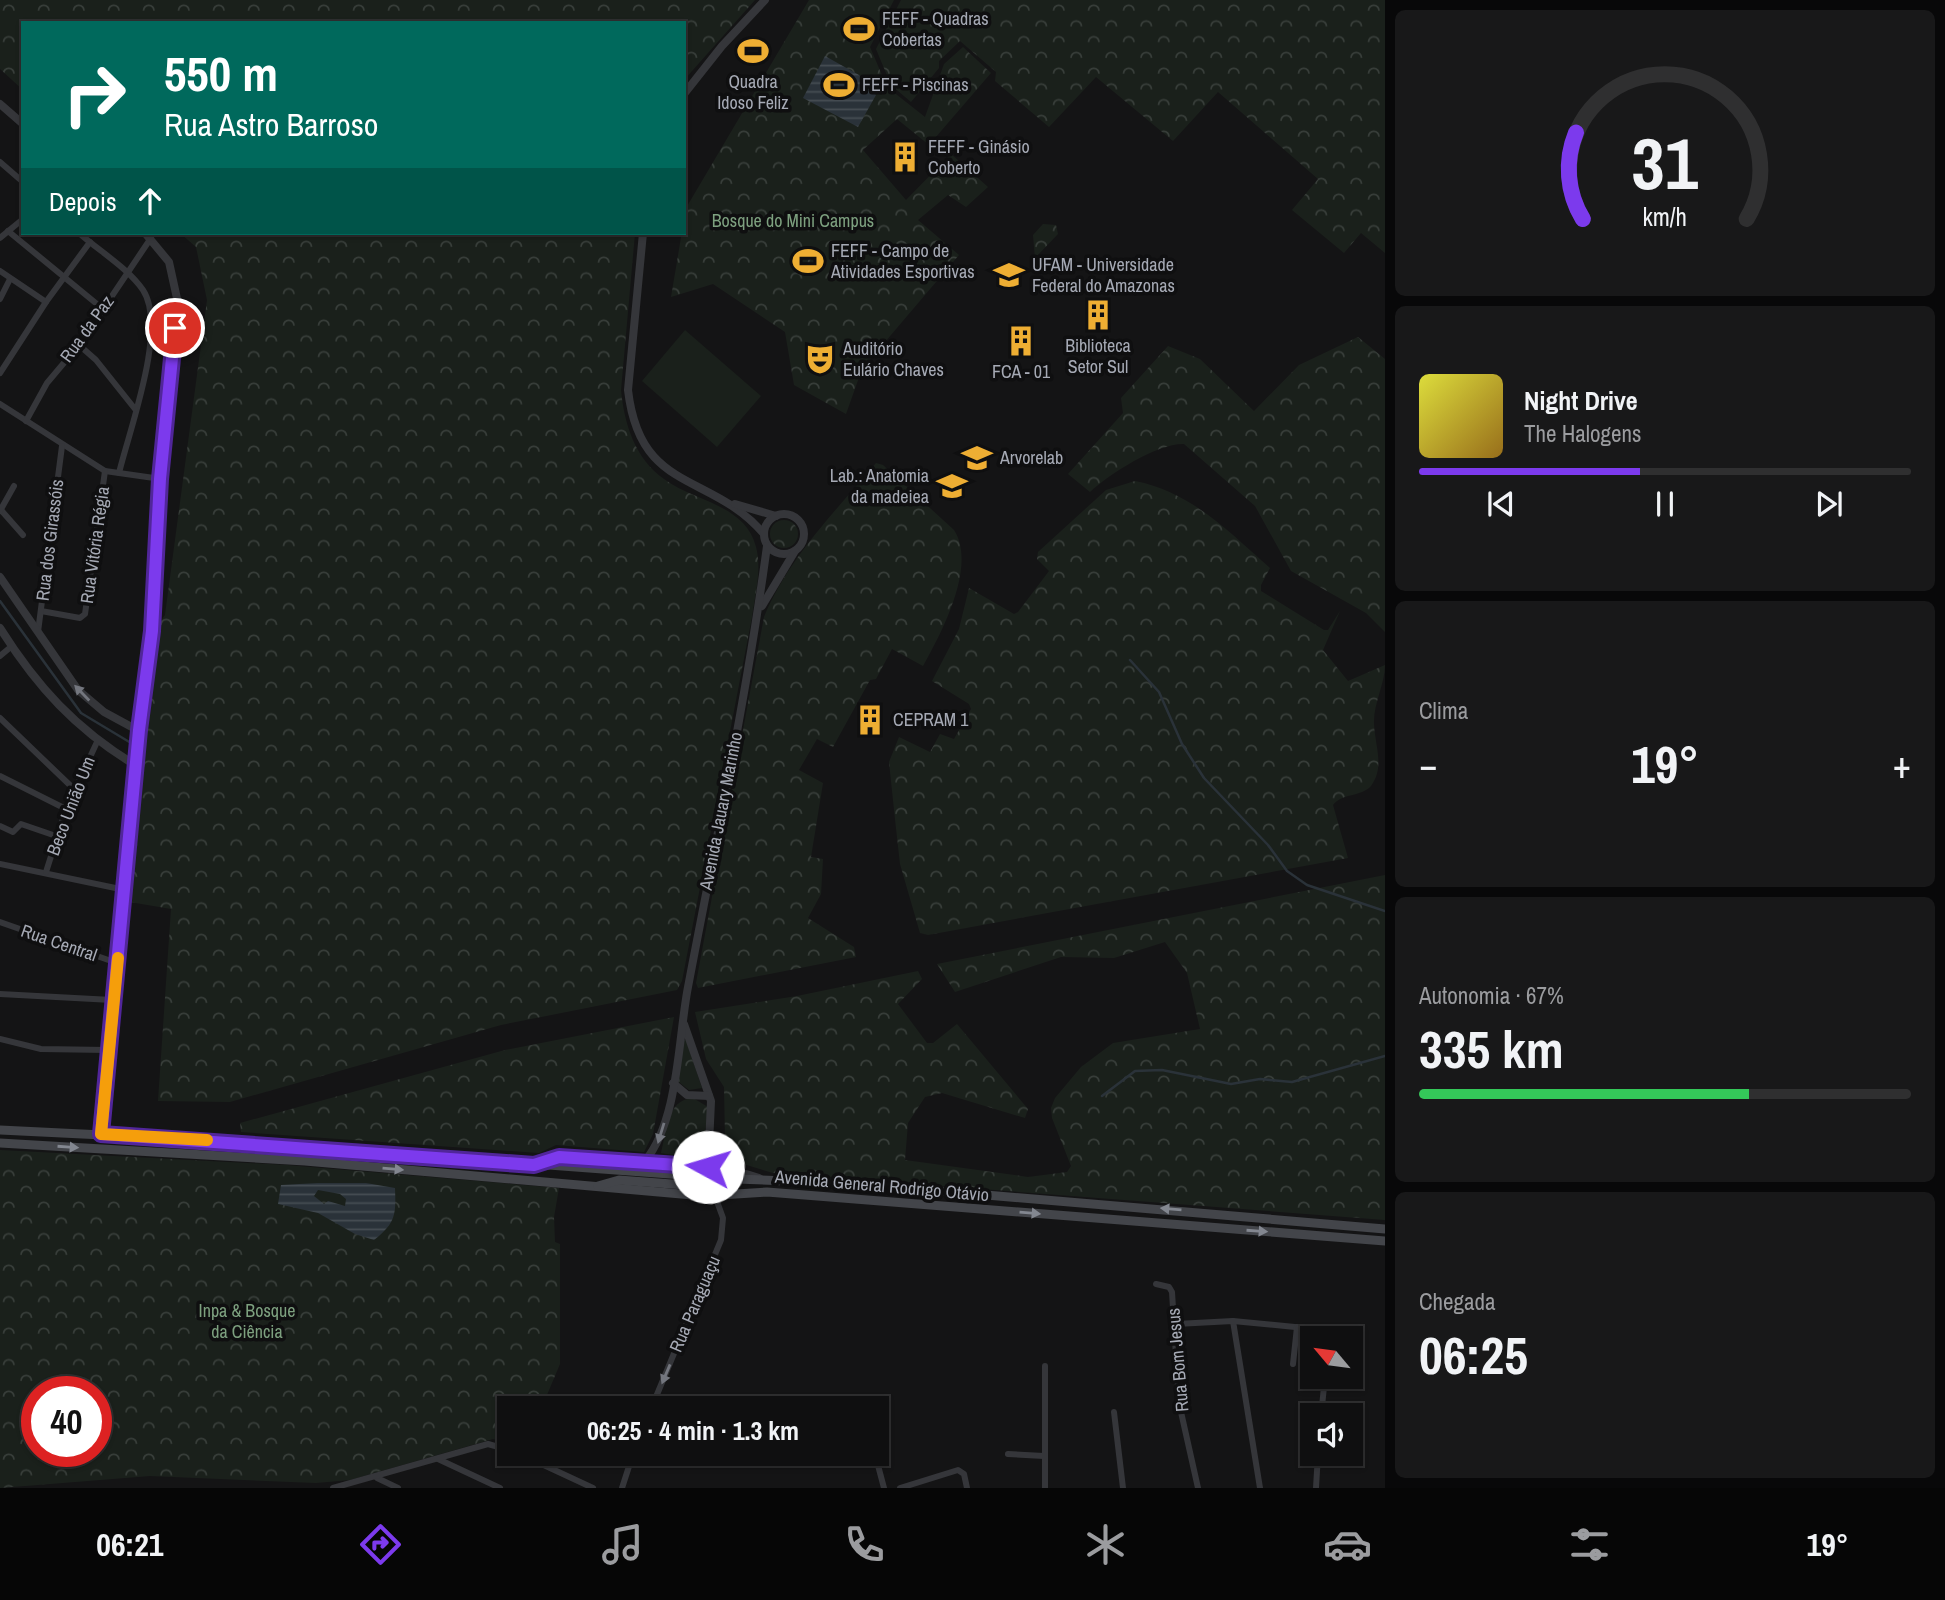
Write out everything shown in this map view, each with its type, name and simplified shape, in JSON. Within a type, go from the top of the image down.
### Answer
[{"type":"main road","name":"Avenida General Rodrigo Otávio","points":[[0,1130],[101,1134],[534,1165],[707,1172],[769,1181],[1032,1198],[1385,1229]]},
{"type":"main road","name":"Avenida General Rodrigo Otávio","points":[[0,1143],[304,1161],[715,1196],[767,1192],[1385,1241]]},
{"type":"main road","points":[[596,1187],[619,1180],[698,1186],[707,1172]]},
{"type":"street","points":[[686,91],[722,46],[765,0]]},
{"type":"street","points":[[0,104],[21,122]]},
{"type":"street","points":[[0,162],[21,180]]},
{"type":"street","points":[[0,238],[21,221]]},
{"type":"street","points":[[8,231],[103,309]]},
{"type":"street","points":[[101,1134],[135,765],[152,631],[160,479],[178,303],[177,286],[169,262],[148,235]]},
{"type":"street","name":"Rua da Paz","points":[[26,421],[47,383],[79,345],[148,235]]},
{"type":"street","points":[[643,235],[628,390],[631,413],[649,452],[669,474],[731,503],[776,516],[787,514],[800,522],[803,541],[795,551],[783,555],[767,546],[764,534],[767,523],[776,516]]},
{"type":"street","points":[[0,373],[62,278],[85,236],[144,292],[150,312],[148,357],[118,473]]},
{"type":"street","points":[[0,271],[46,302]]},
{"type":"street","points":[[0,299],[10,279]]},
{"type":"street","points":[[79,345],[135,409]]},
{"type":"street","points":[[0,404],[105,471],[160,479]]},
{"type":"street","name":"Rua dos Girassóis","points":[[38,634],[62,446]]},
{"type":"street","name":"Rua Vitória Régia","points":[[41,611],[80,618],[85,614],[105,471]]},
{"type":"street","points":[[14,486],[0,510],[23,535]]},
{"type":"street","points":[[731,503],[764,534]]},
{"type":"street","name":"Avenida Jauary Marinho","points":[[645,1161],[658,1142],[673,1083],[684,1007],[758,615],[767,546]]},
{"type":"street","name":"Avenida Jauary Marinho","points":[[758,615],[776,579],[795,551]]},
{"type":"street","points":[[0,577],[78,690],[104,712],[139,730]]},
{"type":"street","points":[[0,628],[51,698],[97,742],[135,765]]},
{"type":"street","points":[[0,656],[12,646]]},
{"type":"street","points":[[0,718],[75,790]]},
{"type":"street","name":"Beco União Um","points":[[46,872],[66,809],[97,742]]},
{"type":"street","points":[[0,776],[66,809]]},
{"type":"street","points":[[0,826],[13,832],[21,824],[56,836]]},
{"type":"street","points":[[0,864],[125,890]]},
{"type":"street","name":"Rua Central","points":[[0,922],[117,963]]},
{"type":"street","points":[[0,993],[112,1000]]},
{"type":"street","name":"Avenida Jauary Marinho","points":[[684,1007],[686,1035],[709,1096],[712,1115],[707,1172]]},
{"type":"street","points":[[0,1039],[41,1049],[107,1051]]},
{"type":"street","points":[[673,1083],[687,1095]]},
{"type":"street","points":[[669,1101],[687,1095],[709,1096]]},
{"type":"street","points":[[709,1147],[734,1169]]},
{"type":"street","name":"Avenida General Rodrigo Otávio","points":[[534,1165],[559,1157],[645,1161],[707,1172],[734,1169],[769,1181]]},
{"type":"street","name":"Rua Paraguaçu","points":[[656,1396],[721,1240],[723,1218],[715,1196]]},
{"type":"street","name":"Rua Bom Jesus","points":[[1156,1284],[1171,1288],[1176,1324],[1179,1403],[1198,1488]]},
{"type":"street","points":[[1233,1321],[1260,1488]]},
{"type":"street","points":[[1176,1324],[1233,1321],[1300,1327]]},
{"type":"street","points":[[1293,1364],[1297,1327]]},
{"type":"street","points":[[1045,1366],[1045,1488]]},
{"type":"street","points":[[1114,1412],[1123,1488]]},
{"type":"street","points":[[333,1488],[368,1484],[376,1477],[488,1444],[497,1447]]},
{"type":"street","points":[[1008,1454],[1044,1456]]},
{"type":"street","points":[[438,1458],[500,1488]]},
{"type":"street","points":[[547,1466],[593,1488]]},
{"type":"street","points":[[622,1488],[629,1466]]},
{"type":"street","points":[[878,1466],[884,1488]]},
{"type":"street","points":[[1316,1488],[1317,1466]]},
{"type":"street","points":[[900,1488],[958,1470],[964,1474],[967,1488]]},
{"type":"street","points":[[376,1477],[398,1488]]},
{"type":"green space","points":[[0,0],[755,0],[686,78],[686,21],[21,21],[21,88],[0,69]]},
{"type":"green space","name":"Bosque do Mini Campus","points":[[809,0],[894,0],[870,47],[887,87],[925,117],[944,64],[963,47],[991,73],[929,145],[897,119],[863,150],[906,200],[951,154],[988,187],[966,207],[948,195],[918,220],[959,255],[862,369],[846,414],[794,385],[785,332],[713,284],[671,297],[681,235],[686,235],[686,208]]},
{"type":"green space","points":[[901,0],[1385,0],[1385,253],[1361,233],[1344,253],[1292,210],[1318,179],[1218,92],[1173,141],[1096,77],[1049,127],[995,81],[996,72],[960,41],[939,61],[939,68],[911,102],[891,85],[876,49]]},
{"type":"green space","points":[[1043,224],[1056,225],[1058,234],[1035,258],[1033,235]]},
{"type":"green space","points":[[182,235],[635,235],[621,390],[628,427],[638,451],[654,471],[676,487],[718,505],[741,521],[756,547],[758,564],[752,617],[682,981],[677,990],[501,1025],[230,1102],[158,1101],[171,909],[130,902],[157,626],[165,615],[207,300],[196,247]]},
{"type":"green space","points":[[685,330],[761,396],[717,447],[642,381]]},
{"type":"green space","points":[[1358,337],[1385,359],[1385,632],[1366,613],[1291,571],[1255,506],[1184,444],[1161,449],[1134,461],[1090,492],[1068,474],[1123,413],[1121,398],[1168,346],[1200,359],[1254,411],[1299,365]]},
{"type":"green space","points":[[876,463],[883,465],[954,530],[960,545],[962,562],[947,618],[923,666],[892,649],[876,679],[870,680],[833,747],[817,739],[799,770],[823,783],[811,857],[823,859],[821,894],[808,918],[854,947],[856,957],[698,988],[696,983],[764,617],[774,595],[800,555]]},
{"type":"green space","points":[[1135,481],[1174,494],[1208,515],[1239,540],[1270,568],[1261,585],[1261,591],[1324,630],[1328,630],[1340,611],[1323,650],[1348,681],[1385,665],[1374,717],[1378,771],[1371,786],[1333,805],[1348,858],[928,935],[920,933],[900,864],[889,762],[899,737],[930,752],[940,734],[954,739],[971,709],[969,704],[932,681],[959,629],[969,588],[1014,614],[1018,612],[1049,571],[1037,559],[1038,552],[1106,490]]},
{"type":"green space","points":[[784,520],[794,524],[798,534],[794,544],[784,548],[774,544],[770,534],[774,524]]},
{"type":"green space","points":[[1385,875],[1385,1220],[773,1173],[740,1163],[730,1154],[725,1138],[724,1087],[706,1059],[695,1012],[797,996],[918,971],[922,979],[898,1004],[927,1043],[933,1043],[957,1024],[1028,1109],[1025,1118],[942,1093],[925,1097],[908,1123],[905,1160],[1028,1177],[1067,1172],[1071,1166],[1052,1118],[1051,1108],[1055,1098],[1081,1067],[1113,1043],[1200,1029],[1187,973],[1165,942],[1114,958],[1061,957],[955,992],[937,964]]},
{"type":"green space","points":[[674,1017],[653,1134],[644,1152],[556,1145],[539,1153],[241,1132],[240,1123],[505,1050]]},
{"type":"green space","points":[[683,1040],[686,1040],[702,1088],[689,1090],[675,1079]]},
{"type":"green space","points":[[693,1098],[708,1107],[702,1159],[661,1153],[673,1110],[677,1104]]},
{"type":"green space","name":"Inpa & Bosque da Ciência","points":[[0,1150],[287,1165],[559,1188],[554,1217],[555,1242],[560,1244],[560,1364],[546,1396],[497,1396],[497,1440],[350,1480],[316,1483],[150,1476],[0,1488]]},
{"type":"shaded area","name":"FEFF - Piscinas","points":[[825,56],[859,75],[876,95],[858,127],[803,98]]},
{"type":"shaded area","points":[[366,1183],[395,1188],[393,1217],[387,1228],[374,1240],[355,1234],[318,1213],[278,1204],[281,1185]],"holes":[[[318,1190],[340,1194],[346,1199],[345,1206],[328,1201],[324,1204],[314,1196]]]},
{"type":"waterway","points":[[0,601],[81,713],[136,746]]},
{"type":"waterway","points":[[1130,660],[1159,692],[1182,744],[1204,778],[1268,845],[1287,871],[1307,885],[1385,911]]},
{"type":"waterway","points":[[1102,1096],[1135,1071],[1162,1070],[1231,1084],[1260,1079],[1292,1082],[1385,1056]]},
{"type":"slow traffic","points":[[118,958],[101,1134],[207,1140]]},
{"type":"place","name":"FEFF - Quadras Cobertas","points":[[859,29]]},
{"type":"place","name":"Quadra Idoso Feliz","points":[[753,51]]},
{"type":"place","name":"FEFF - Piscinas","points":[[839,85]]},
{"type":"place","name":"FEFF - Ginásio Coberto","points":[[905,157]]},
{"type":"place","name":"FEFF - Campo de Atividades Esportivas","points":[[808,261]]},
{"type":"place","name":"UFAM - Universidade Federal do Amazonas","points":[[1009,275]]},
{"type":"place","name":"Biblioteca Setor Sul","points":[[1098,315]]},
{"type":"place","name":"FCA - 01","points":[[1021,341]]},
{"type":"place","name":"Auditório Eulário Chaves","points":[[820,359]]},
{"type":"place","name":"Arvorelab","points":[[977,458]]},
{"type":"place","name":"Lab.: Anatomia da madeiea","points":[[952,486]]},
{"type":"place","name":"CEPRAM 1","points":[[870,720]]},
{"type":"route","points":[[175,328],[160,479],[152,631],[139,730],[101,1134],[428,1155],[534,1165],[559,1157],[708,1167]]}]
